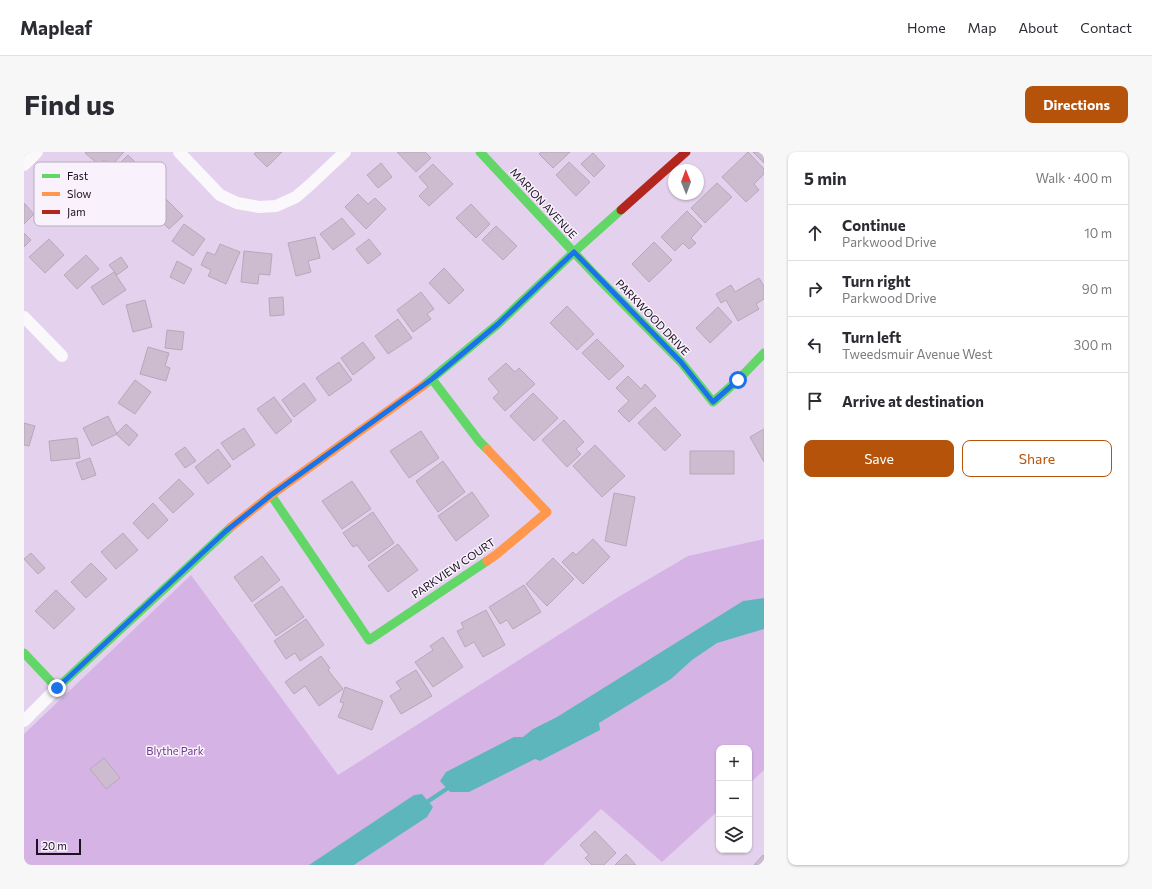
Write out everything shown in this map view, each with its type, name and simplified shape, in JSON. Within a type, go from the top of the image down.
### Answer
[{"type":"street","points":[[24,164],[37,152]]},
{"type":"street","points":[[179,152],[220,195],[237,203],[259,208],[276,206],[296,197],[312,184],[345,152]]},
{"type":"street","name":"MARION AVENUE","points":[[480,152],[574,252]]},
{"type":"street","points":[[24,721],[57,688],[226,531],[271,495],[432,379],[498,324],[574,252],[686,152]]},
{"type":"street","name":"PARKWOOD DRIVE","points":[[574,252],[681,362],[713,402],[764,354]]},
{"type":"street","points":[[24,316],[62,356]]},
{"type":"street","name":"PARKVIEW COURT","points":[[271,495],[369,640],[497,554],[547,512],[479,441],[432,379]]},
{"type":"street","points":[[24,652],[57,688]]},
{"type":"green space","name":"Blythe Park","points":[[764,539],[764,770],[752,781],[752,745],[716,745],[716,813],[662,862],[601,809],[543,865],[24,865],[24,734],[191,575],[338,775],[620,596],[688,556]]},
{"type":"shaded area","points":[[764,598],[764,629],[717,643],[692,660],[671,679],[599,723],[600,730],[540,761],[535,759],[469,792],[450,792],[440,781],[446,772],[514,737],[523,737],[533,729],[557,717],[743,601]]},
{"type":"shaded area","points":[[422,794],[433,807],[427,817],[354,865],[309,865],[414,795]]},
{"type":"building","points":[[124,152],[115,162],[106,162],[104,160],[102,162],[96,162],[85,153]]},
{"type":"building","points":[[256,152],[282,152],[267,167],[254,154]]},
{"type":"building","points":[[397,152],[425,152],[431,158],[416,172]]},
{"type":"building","points":[[541,152],[570,152],[553,168],[539,154]]},
{"type":"building","points":[[748,152],[764,169],[764,174],[754,184],[759,190],[746,202],[722,177]]},
{"type":"building","points":[[753,152],[764,152],[764,163]]},
{"type":"building","points":[[593,153],[605,166],[594,177],[581,164]]},
{"type":"building","points":[[128,155],[135,162],[121,162]]},
{"type":"building","points":[[569,162],[590,182],[576,196],[556,175]]},
{"type":"building","points":[[381,163],[392,177],[378,188],[367,175]]},
{"type":"building","points":[[433,164],[453,184],[429,206],[419,196],[428,187],[419,177]]},
{"type":"building","points":[[717,183],[732,197],[705,223],[691,208],[699,200],[704,200],[704,196]]},
{"type":"building","points":[[358,194],[368,204],[375,198],[386,209],[366,229],[345,207]]},
{"type":"building","points":[[166,199],[183,216],[169,229],[166,226]]},
{"type":"building","points":[[24,203],[34,214],[24,224]]},
{"type":"building","points":[[471,204],[490,224],[476,238],[456,218]]},
{"type":"building","points":[[687,211],[702,226],[691,238],[696,243],[689,249],[683,243],[675,251],[661,237]]},
{"type":"building","points":[[342,218],[355,234],[333,250],[320,234]]},
{"type":"building","points":[[184,224],[205,239],[193,256],[172,241]]},
{"type":"building","points":[[496,226],[517,246],[503,260],[482,240]]},
{"type":"building","points":[[24,233],[31,240],[24,247]]},
{"type":"building","points":[[315,237],[320,258],[308,261],[311,272],[296,276],[288,243]]},
{"type":"building","points":[[49,239],[64,255],[45,273],[29,257]]},
{"type":"building","points":[[369,239],[381,254],[368,264],[356,249]]},
{"type":"building","points":[[654,242],[672,260],[649,282],[632,264]]},
{"type":"building","points":[[220,244],[240,252],[226,284],[208,276],[211,270],[201,265],[207,252],[215,255]]},
{"type":"building","points":[[244,251],[272,254],[270,275],[259,274],[258,284],[241,282]]},
{"type":"building","points":[[86,255],[99,269],[77,289],[64,275]]},
{"type":"building","points":[[121,257],[128,267],[117,275],[109,265]]},
{"type":"building","points":[[177,261],[192,269],[184,284],[170,277]]},
{"type":"building","points":[[444,268],[464,290],[449,304],[429,283]]},
{"type":"building","points":[[114,272],[126,290],[103,305],[91,287]]},
{"type":"building","points":[[759,278],[764,286],[764,299],[756,304],[759,309],[738,321],[726,300],[721,303],[716,294],[731,285],[735,292]]},
{"type":"building","points":[[421,292],[434,309],[427,314],[431,319],[413,332],[397,310]]},
{"type":"building","points":[[283,297],[284,315],[270,316],[269,298]]},
{"type":"building","points":[[145,300],[152,327],[133,332],[126,305]]},
{"type":"building","points":[[567,306],[594,334],[577,350],[550,323]]},
{"type":"building","points":[[718,307],[732,322],[710,343],[696,328]]},
{"type":"building","points":[[398,319],[412,338],[388,354],[375,336]]},
{"type":"building","points":[[167,330],[184,332],[182,350],[165,348]]},
{"type":"building","points":[[597,339],[624,366],[609,380],[582,353]]},
{"type":"building","points":[[363,342],[375,358],[353,375],[341,358]]},
{"type":"building","points":[[148,347],[169,353],[165,366],[170,368],[166,381],[140,374]]},
{"type":"building","points":[[339,362],[352,380],[329,396],[316,378]]},
{"type":"building","points":[[506,363],[515,372],[519,368],[535,384],[505,411],[493,398],[499,392],[488,379]]},
{"type":"building","points":[[628,376],[641,389],[645,384],[656,396],[629,422],[618,411],[629,401],[616,388]]},
{"type":"building","points":[[135,380],[151,392],[135,414],[118,403]]},
{"type":"building","points":[[304,383],[316,400],[294,417],[282,400]]},
{"type":"building","points":[[533,393],[558,418],[534,441],[510,416]]},
{"type":"building","points":[[274,397],[292,421],[276,434],[257,409]]},
{"type":"building","points":[[655,407],[681,435],[665,451],[638,423]]},
{"type":"building","points":[[108,416],[117,434],[92,446],[83,428]]},
{"type":"building","points":[[564,420],[584,442],[576,449],[581,454],[567,467],[542,440]]},
{"type":"building","points":[[24,423],[35,426],[29,446],[24,445]]},
{"type":"building","points":[[126,424],[138,435],[129,446],[116,434]]},
{"type":"building","points":[[244,428],[255,445],[233,460],[221,443]]},
{"type":"building","points":[[764,429],[764,462],[750,437]]},
{"type":"building","points":[[421,431],[439,458],[409,478],[390,451]]},
{"type":"building","points":[[77,438],[80,458],[51,461],[49,441]]},
{"type":"building","points":[[595,445],[625,476],[602,497],[573,466]]},
{"type":"building","points":[[185,447],[196,461],[185,468],[175,454]]},
{"type":"building","points":[[218,449],[231,466],[208,484],[195,467]]},
{"type":"building","points":[[690,451],[734,451],[734,474],[690,474]]},
{"type":"building","points":[[90,458],[96,475],[82,480],[76,463]]},
{"type":"building","points":[[443,461],[465,492],[438,512],[416,481]]},
{"type":"building","points":[[179,479],[194,494],[173,513],[159,498]]},
{"type":"building","points":[[352,481],[371,509],[342,529],[322,501]]},
{"type":"building","points":[[472,492],[489,516],[456,541],[438,516]]},
{"type":"building","points":[[614,493],[635,497],[626,546],[605,541]]},
{"type":"building","points":[[153,503],[168,520],[148,539],[133,523]]},
{"type":"building","points":[[373,512],[394,543],[369,561],[357,545],[353,547],[343,533]]},
{"type":"building","points":[[123,533],[138,550],[116,569],[101,552]]},
{"type":"building","points":[[593,539],[610,557],[583,584],[562,562],[573,552],[576,555]]},
{"type":"building","points":[[398,544],[418,570],[388,592],[368,566]]},
{"type":"building","points":[[31,553],[45,568],[38,574],[24,559]]},
{"type":"building","points":[[262,556],[280,580],[252,602],[234,577]]},
{"type":"building","points":[[553,558],[574,579],[547,606],[526,584]]},
{"type":"building","points":[[91,563],[107,579],[86,598],[71,582]]},
{"type":"building","points":[[524,585],[541,612],[513,629],[507,620],[500,624],[489,607]]},
{"type":"building","points":[[282,586],[304,617],[276,636],[254,605]]},
{"type":"building","points":[[56,590],[75,609],[54,629],[35,611]]},
{"type":"building","points":[[486,610],[505,645],[483,657],[474,642],[465,647],[457,631],[464,628],[461,623]]},
{"type":"building","points":[[306,619],[324,645],[300,661],[295,653],[286,659],[274,641]]},
{"type":"building","points":[[443,637],[463,667],[433,687],[415,662],[433,650],[430,646]]},
{"type":"building","points":[[321,656],[330,668],[328,670],[343,689],[319,706],[305,686],[294,694],[285,682]]},
{"type":"building","points":[[416,670],[432,696],[401,714],[390,696],[401,689],[396,682]]},
{"type":"building","points":[[345,687],[383,701],[372,730],[338,717],[344,703],[340,702]]},
{"type":"building","points":[[104,758],[120,778],[106,789],[90,769]]},
{"type":"building","points":[[595,831],[616,853],[604,865],[592,865],[585,858],[589,855],[580,845]]},
{"type":"building","points":[[626,854],[636,865],[615,865]]},
{"type":"building","points":[[763,855],[764,865],[754,865]]},
{"type":"waterway","points":[[424,804],[451,786]]},
{"type":"traffic: fast","points":[[480,152],[596,276],[681,362],[713,402],[738,380],[764,353]]},
{"type":"traffic: fast","points":[[424,385],[498,324],[621,210]]},
{"type":"traffic: fast","points":[[432,379],[479,441],[487,449]]},
{"type":"traffic: fast","points":[[271,495],[369,640],[487,561]]},
{"type":"traffic: fast","points":[[24,653],[57,688],[231,527]]},
{"type":"traffic: slow","points":[[231,527],[271,495],[424,385]]},
{"type":"traffic: slow","points":[[487,449],[547,512],[487,561]]},
{"type":"traffic: jam","points":[[621,210],[686,152]]},
{"type":"route","points":[[57,688],[226,531],[271,495],[432,379],[498,324],[574,252],[681,362],[713,402],[738,380]]}]
